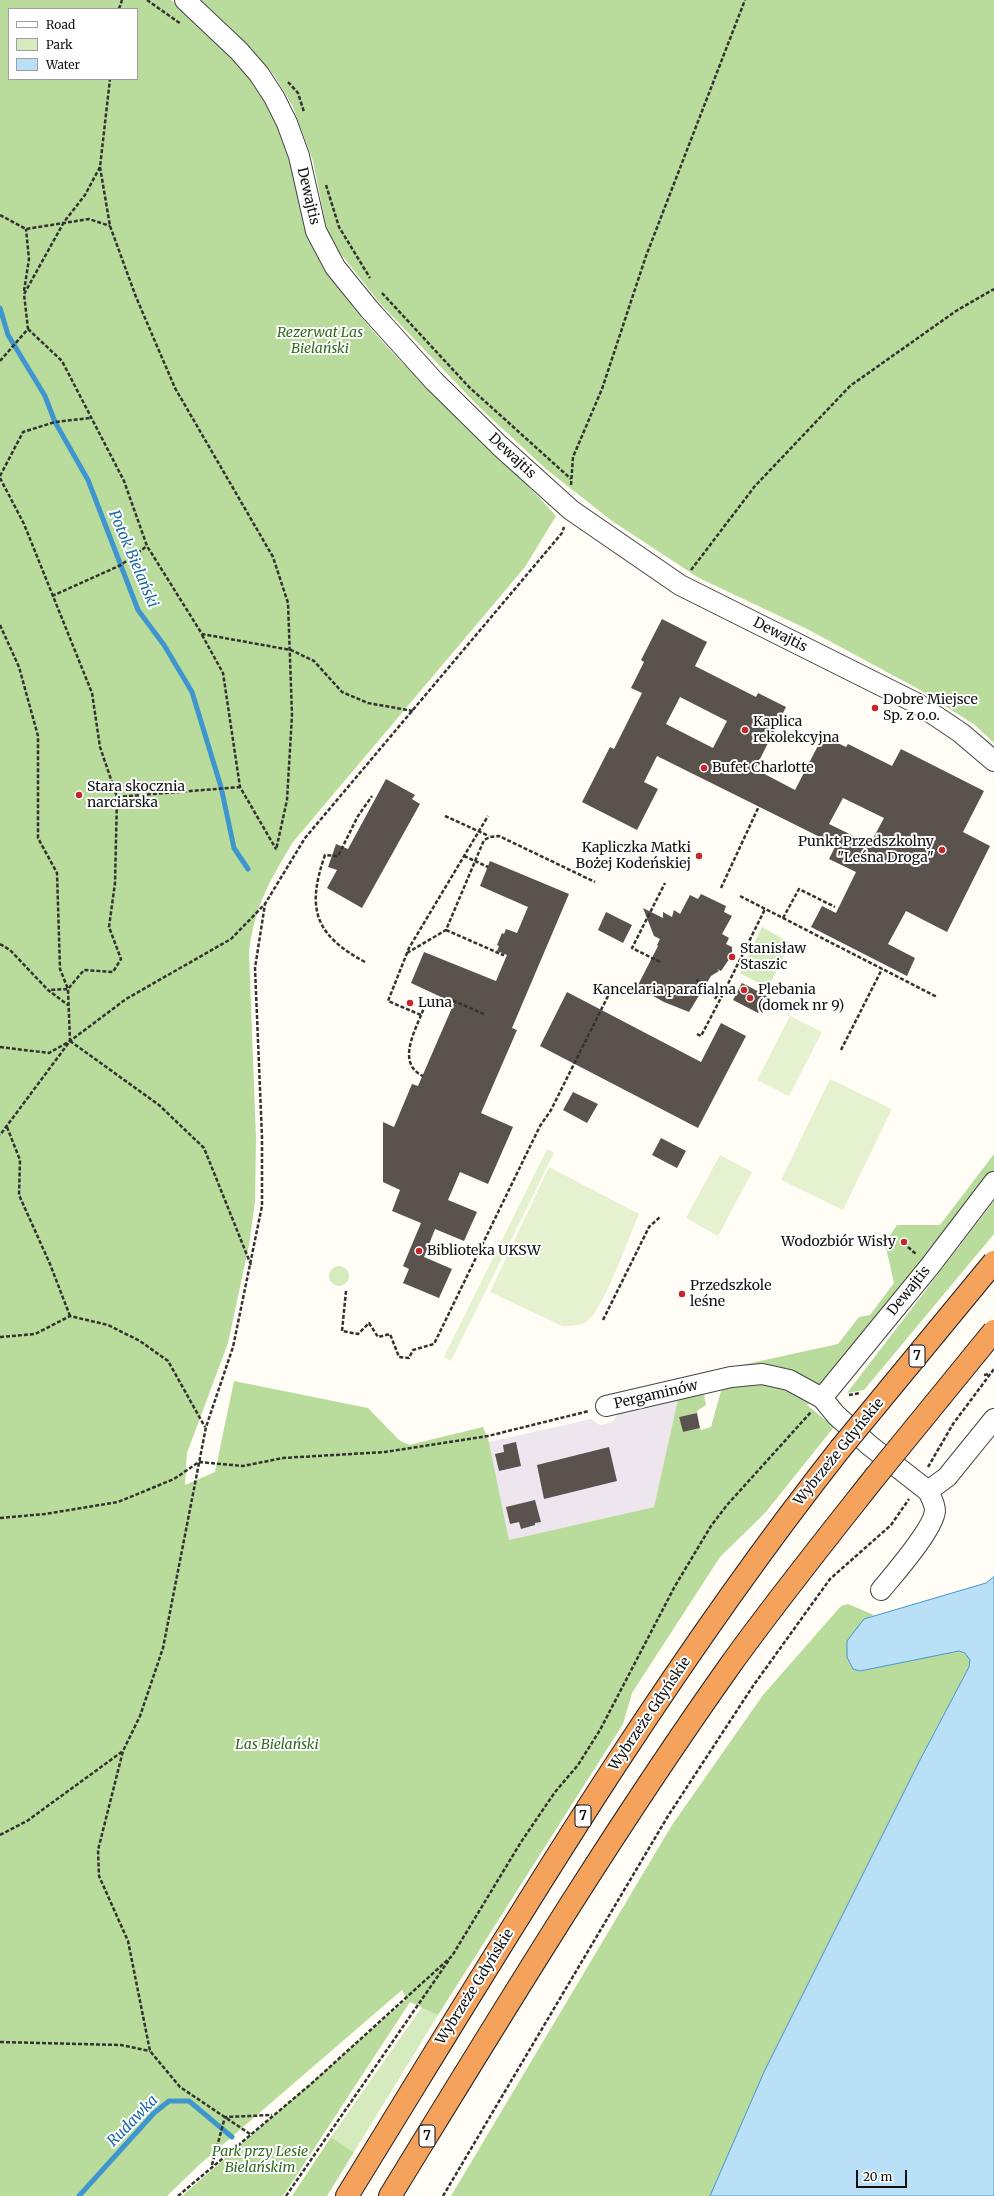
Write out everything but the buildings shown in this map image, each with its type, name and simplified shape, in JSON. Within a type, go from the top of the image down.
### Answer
[{"type":"highway","name":"Wybrzeże Gdyńskie","points":[[346,2196],[528,1902],[661,1696],[747,1572],[840,1449],[994,1262]]},
{"type":"highway","name":"7","points":[[390,2196],[560,1923],[677,1742],[768,1613],[875,1477],[994,1331]]},
{"type":"lane","name":"Dewajtis","points":[[185,0],[239,51],[259,74],[274,97],[287,123],[299,156],[316,231],[328,256],[346,282],[434,381],[500,446],[571,510],[680,584],[918,704],[961,733],[994,760]]},
{"type":"lane","name":"Dewajtis","points":[[822,1398],[930,1266],[994,1182]]},
{"type":"lane","name":"Pergaminów","points":[[606,1406],[731,1377],[762,1374],[789,1380],[822,1398]]},
{"type":"lane","points":[[822,1398],[836,1415],[869,1445],[923,1487],[933,1501],[935,1511],[932,1520],[910,1554],[881,1590]]},
{"type":"lane","points":[[923,1487],[946,1477],[994,1419]]},
{"type":"path","points":[[0,1047],[49,1053],[70,1041],[126,999],[231,939],[265,904],[306,838],[562,532],[571,510],[573,457],[602,389],[646,256],[745,0]]},
{"type":"path","points":[[26,228],[29,259],[24,294],[28,329],[62,361],[90,418],[124,481],[147,546],[202,634],[223,674],[240,787],[276,850],[287,800],[292,715],[291,650],[288,603],[273,557],[175,388],[136,297],[110,226],[100,167],[110,80]]},
{"type":"path","points":[[287,81],[298,93],[305,115]]},
{"type":"path","points":[[24,294],[64,222],[85,195],[100,167]]},
{"type":"path","points":[[325,182],[339,227],[373,283]]},
{"type":"path","points":[[0,215],[26,228],[89,219],[110,226]]},
{"type":"path","points":[[378,289],[469,387],[571,479]]},
{"type":"path","points":[[680,584],[755,486],[850,386],[956,311],[994,289]]},
{"type":"path","points":[[0,361],[28,329]]},
{"type":"path","points":[[48,990],[68,989],[84,970],[114,972],[121,959],[109,927],[115,883],[117,797],[100,747],[92,693],[24,524],[0,477],[23,432],[55,422],[90,418]]},
{"type":"path","points":[[52,596],[121,565],[147,546]]},
{"type":"path","points":[[0,625],[19,667],[38,736],[38,838],[57,872],[60,969],[68,989],[70,1041],[0,1135]]},
{"type":"path","points":[[202,634],[291,650],[314,661],[342,692],[368,703],[413,711]]},
{"type":"path","points":[[117,797],[240,787]]},
{"type":"path","points":[[365,962],[346,952],[328,937],[319,919],[315,902],[319,874],[325,855],[338,856],[358,816],[372,796]]},
{"type":"path","points":[[721,888],[759,806]]},
{"type":"path","points":[[445,816],[490,837]]},
{"type":"path","points":[[421,1015],[388,1001],[407,953],[488,816]]},
{"type":"path","points":[[407,953],[446,930],[484,840],[490,837],[499,836],[595,882]]},
{"type":"path","points":[[464,856],[488,867]]},
{"type":"path","points":[[660,962],[632,948],[665,883]]},
{"type":"path","points":[[783,918],[799,889],[835,907]]},
{"type":"path","points":[[740,896],[937,997]]},
{"type":"path","points":[[250,2134],[180,2087],[150,2051],[128,1941],[99,1876],[98,1850],[123,1751],[140,1716],[163,1648],[206,1427],[233,1347],[251,1266],[262,1206],[262,1137],[255,968],[265,904]]},
{"type":"path","points":[[697,1034],[701,1036],[765,909]]},
{"type":"path","points":[[446,930],[503,955],[503,953]]},
{"type":"path","points":[[0,944],[10,950],[48,990],[68,1006]]},
{"type":"path","points":[[841,1050],[882,969]]},
{"type":"path","points":[[696,980],[723,994]]},
{"type":"path","points":[[346,1292],[342,1331],[358,1334],[369,1323],[378,1337],[390,1334],[400,1357],[409,1358],[413,1350],[434,1344],[540,1126],[551,1110],[612,990]]},
{"type":"path","points":[[715,999],[719,992]]},
{"type":"path","points":[[423,1076],[411,1066],[409,1046],[428,999],[444,1006],[447,998],[484,1014]]},
{"type":"path","points":[[70,1041],[159,1105],[204,1148],[251,1266]]},
{"type":"path","points":[[7,1127],[20,1160],[19,1195],[50,1264],[70,1316]]},
{"type":"path","points":[[603,1320],[649,1227],[660,1217]]},
{"type":"path","points":[[0,1337],[35,1334],[70,1316],[108,1324],[140,1341],[168,1361],[206,1427]]},
{"type":"path","points":[[444,2196],[668,1816],[753,1686],[830,1579],[891,1525],[923,1487],[954,1424],[994,1369]]},
{"type":"path","name":"Pergaminów","points":[[199,1462],[243,1466],[283,1458],[385,1452],[488,1436],[606,1406]]},
{"type":"path","points":[[286,2196],[452,1956],[521,1842],[554,1792],[578,1765],[600,1730],[675,1586],[711,1526],[727,1505],[802,1423]]},
{"type":"path","points":[[0,1518],[45,1514],[118,1502],[174,1479],[199,1462]]},
{"type":"path","points":[[0,1835],[27,1821],[123,1751]]},
{"type":"path","points":[[178,2196],[272,2115],[311,2084],[452,1956]]},
{"type":"path","points":[[0,2042],[121,2045],[150,2051]]},
{"type":"path","points":[[225,2117],[272,2115]]},
{"type":"path","points":[[212,2166],[225,2117]]},
{"type":"shaded area","points":[[678,1399],[654,1507],[509,1540],[489,1442],[591,1419],[600,1425],[613,1422],[619,1411]]},
{"type":"green space","name":"Las Bielański","points":[[0,0],[171,0],[214,39],[253,81],[272,112],[296,179],[305,225],[313,247],[343,294],[370,328],[400,360],[526,484],[556,516],[525,567],[293,842],[264,894],[251,937],[249,953],[256,1138],[255,1202],[249,1245],[228,1343],[187,1453],[185,1485],[215,1472],[234,1381],[368,1408],[399,1440],[409,1445],[483,1427],[489,1442],[509,1540],[654,1507],[678,1399],[699,1393],[704,1395],[706,1405],[698,1410],[697,1413],[679,1417],[683,1432],[700,1428],[701,1430],[711,1427],[721,1391],[729,1386],[768,1380],[811,1402],[807,1405],[834,1427],[765,1513],[720,1557],[632,1693],[623,1724],[438,2015],[410,2002],[283,2196],[182,2196],[407,1999],[402,1990],[199,2165],[167,2196],[0,2196]]},
{"type":"green space","points":[[201,0],[994,0],[994,743],[975,725],[922,691],[809,630],[699,578],[612,521],[546,469],[477,405],[379,302],[336,248],[327,231],[313,161],[292,105],[274,75],[250,47]]},
{"type":"green space","points":[[762,927],[790,943],[768,988],[740,973]]},
{"type":"green space","points":[[790,1016],[822,1032],[789,1096],[757,1080]]},
{"type":"green space","points":[[830,1079],[892,1109],[843,1210],[781,1180]]},
{"type":"green space","points":[[547,1149],[554,1153],[451,1361],[444,1357]]},
{"type":"green space","points":[[994,1154],[994,1176],[823,1385],[788,1372],[742,1365],[838,1344],[859,1317],[870,1315],[894,1283],[885,1243],[897,1225],[940,1225]]},
{"type":"green space","points":[[720,1155],[752,1172],[718,1236],[686,1218]]},
{"type":"green space","points":[[549,1167],[639,1214],[600,1305],[593,1316],[586,1322],[571,1326],[562,1326],[490,1292]]},
{"type":"green space","points":[[994,1201],[994,1234],[864,1390],[847,1393]]},
{"type":"green space","points":[[339,1266],[346,1269],[349,1276],[346,1283],[339,1286],[332,1283],[329,1276],[332,1269]]},
{"type":"green space","points":[[848,1604],[874,1615],[864,1619],[847,1657],[854,1669],[860,1671],[959,1651],[965,1653],[970,1660],[969,1667],[920,1760],[764,2072],[710,2196],[451,2196],[672,1825],[763,1695],[841,1606]]},
{"type":"green space","points":[[422,2007],[438,2015],[354,2152],[331,2137]]},
{"type":"green space","points":[[331,2137],[354,2152],[327,2196],[292,2196]]},
{"type":"water","points":[[994,1577],[994,2196],[710,2196],[764,2072],[920,1760],[969,1667],[970,1660],[965,1653],[959,1651],[860,1671],[853,1669],[847,1657],[847,1641],[864,1619],[986,1583]]},
{"type":"waterway","name":"Potok Bielański","points":[[0,308],[8,335],[45,396],[55,422],[88,480],[138,610],[164,645],[192,692],[221,787],[234,848],[248,869]]},
{"type":"waterway","name":"Rudawka","points":[[79,2196],[154,2113],[169,2101],[189,2101],[232,2137]]},
{"type":"place","name":"Dobre Miejsce Sp. z o.o.","points":[[875,708]]},
{"type":"place","name":"Kaplica rekolekcyjna","points":[[745,730]]},
{"type":"place","name":"Bufet Charlotte","points":[[704,768]]},
{"type":"place","name":"Stara skocznia narciarska","points":[[79,795]]},
{"type":"place","name":"Punkt Przedszkolny \"Leśna Droga\"","points":[[942,850]]},
{"type":"place","name":"Kapliczka Matki Bożej Kodeńskiej","points":[[699,856]]},
{"type":"place","name":"Stanisław Staszic","points":[[732,957]]},
{"type":"place","name":"Kancelaria parafialna","points":[[744,990]]},
{"type":"place","name":"Plebania (domek nr 9)","points":[[750,998]]},
{"type":"place","name":"Luna","points":[[410,1003]]},
{"type":"place","name":"Wodozbiór Wisły","points":[[904,1242]]},
{"type":"place","name":"Biblioteka UKSW","points":[[419,1251]]},
{"type":"place","name":"Przedszkole leśne","points":[[682,1294]]},
{"type":"park label","name":"Rezerwat Las Bielański","points":[[320,342]]},
{"type":"park label","name":"Park przy Lesie Bielańskim","points":[[260,2160]]}]
